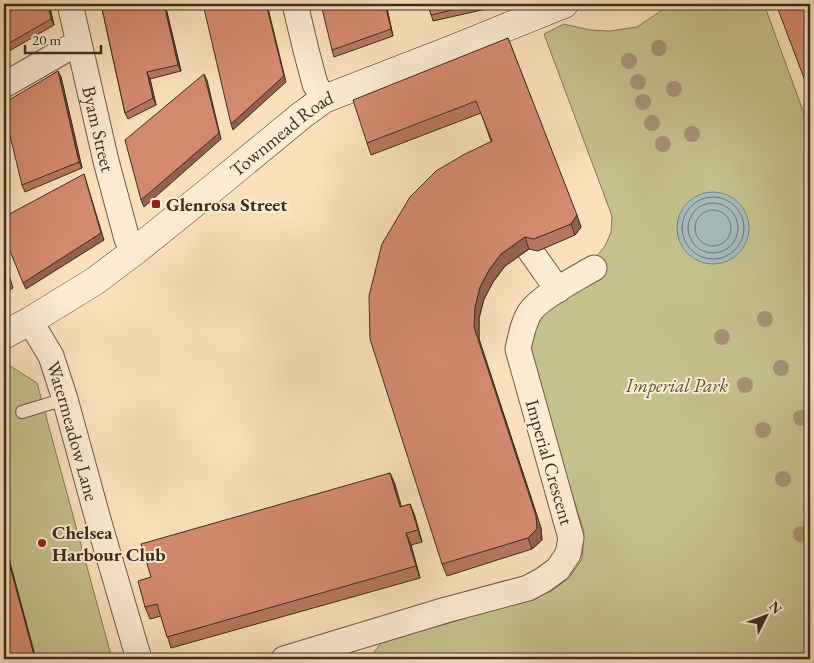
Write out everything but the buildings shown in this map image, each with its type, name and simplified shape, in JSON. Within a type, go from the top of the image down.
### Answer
[{"type":"street","name":"Byam Street","points":[[70,4],[122,222],[127,238],[135,251]]},
{"type":"street","points":[[295,4],[315,84],[324,99]]},
{"type":"street","name":"Townmead Road","points":[[4,336],[95,281],[324,99],[522,12],[564,4]]},
{"type":"street","points":[[4,85],[78,44]]},
{"type":"street","points":[[529,249],[558,290]]},
{"type":"street","name":"Imperial Crescent","points":[[284,659],[446,610],[528,588],[558,569],[568,554],[571,538],[518,348],[523,324],[531,311],[558,290],[594,268]]},
{"type":"street","name":"Watermeadow Lane","points":[[30,321],[51,356],[65,399],[139,659]]},
{"type":"lane","points":[[22,412],[65,399]]},
{"type":"green space","name":"Imperial Park","points":[[671,4],[764,4],[810,130],[810,659],[368,659],[383,641],[550,592],[569,578],[582,559],[584,532],[528,357],[537,320],[605,246],[611,232],[612,216],[544,34],[564,24],[590,30],[610,31],[637,27]]},
{"type":"green space","name":"Chelsea Harbour Club","points":[[4,362],[37,383],[112,659],[4,659]]},
{"type":"water","points":[[720,192],[739,202],[747,214],[749,228],[747,242],[739,254],[727,262],[706,264],[687,254],[679,242],[677,221],[687,202],[699,194]]},
{"type":"place","name":"Glenrosa Street","points":[[156,204]]},
{"type":"place","name":"Chelsea Harbour Club","points":[[42,543]]}]
